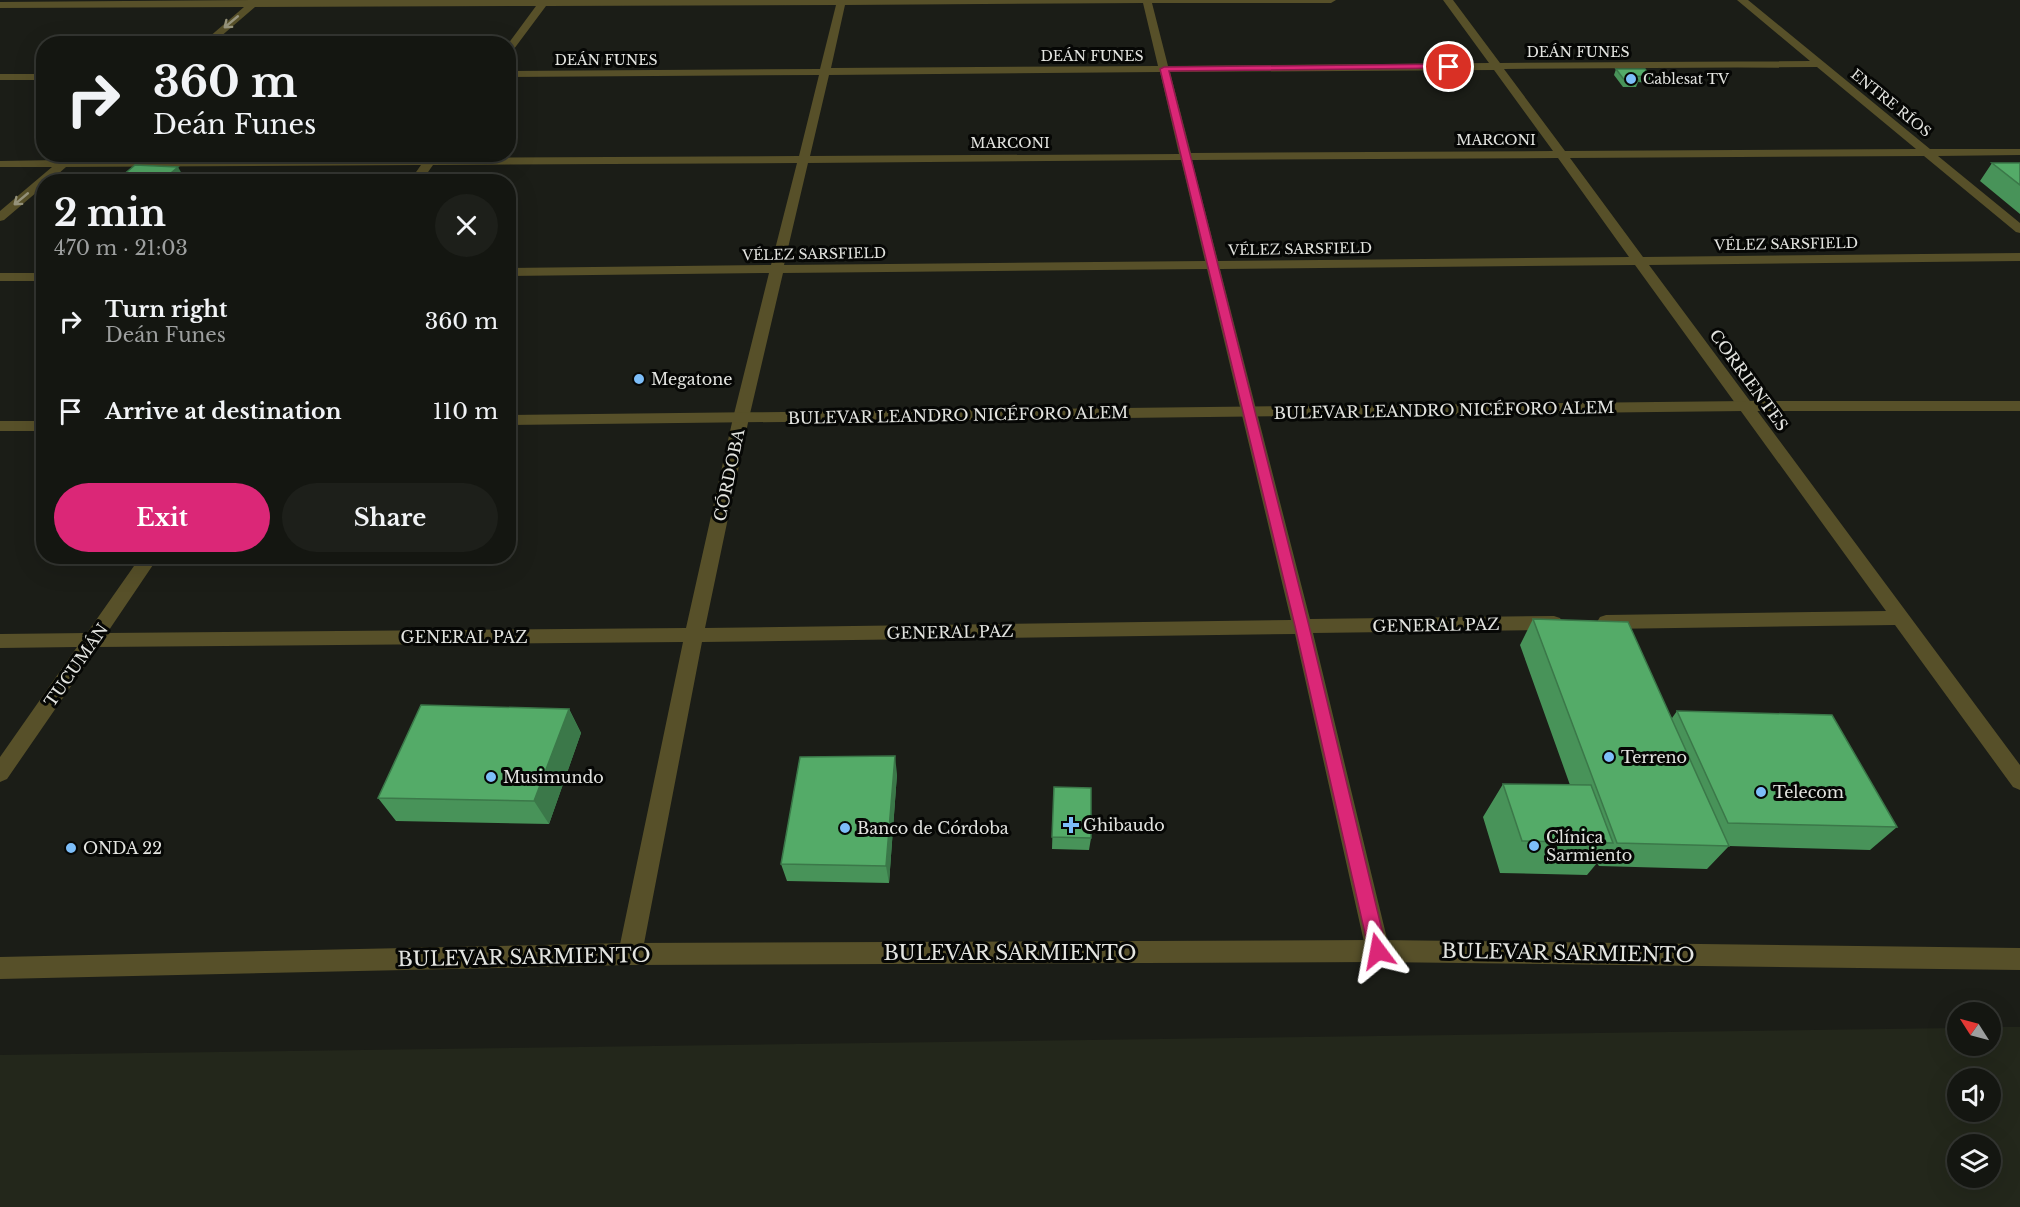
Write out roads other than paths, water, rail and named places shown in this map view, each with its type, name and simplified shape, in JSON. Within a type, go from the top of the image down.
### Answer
[{"type":"street","points":[[1147,0],[1302,626],[1378,951]]},
{"type":"street","points":[[0,5],[255,2],[1331,0]]},
{"type":"street","name":"CORRIENTES","points":[[1448,0],[2020,781]]},
{"type":"street","name":"ENTRE RÍOS","points":[[1743,0],[2020,229]]},
{"type":"street","name":"CÓRDOBA","points":[[630,954],[694,635],[741,418],[842,1]]},
{"type":"street","points":[[215,36],[255,2]]},
{"type":"street","points":[[516,40],[544,2]]},
{"type":"street","name":"DEÁN FUNES","points":[[516,74],[1820,64]]},
{"type":"street","points":[[0,78],[36,77]]},
{"type":"street","name":"MARCONI","points":[[516,158],[804,159],[2020,152]]},
{"type":"street","name":"MARCONI","points":[[0,164],[187,162]]},
{"type":"street","points":[[52,174],[64,164]]},
{"type":"street","points":[[0,217],[36,187]]},
{"type":"street","name":"VÉLEZ SARSFIELD","points":[[516,272],[2020,257]]},
{"type":"street","points":[[0,277],[36,277]]},
{"type":"street","name":"BULEVAR LEANDRO NICÉFORO ALEM","points":[[516,420],[1746,406],[2020,406]]},
{"type":"street","points":[[0,426],[36,426]]},
{"type":"street","name":"TUCUMÁN","points":[[0,773],[96,639],[146,564]]},
{"type":"street","name":"GENERAL PAZ","points":[[0,640],[694,635],[1901,618]]},
{"type":"street","name":"BULEVAR SARMIENTO","points":[[0,968],[630,954],[1378,951],[2020,959]]},
{"type":"place","name":"Cablesat TV","points":[[1631,79]]},
{"type":"place","name":"Megatone","points":[[639,379]]},
{"type":"place","name":"Terreno","points":[[1609,757]]},
{"type":"place","name":"Musimundo","points":[[491,777]]},
{"type":"place","name":"Telecom","points":[[1761,792]]},
{"type":"place","name":"Ghibaudo","points":[[1071,825]]},
{"type":"place","name":"Banco de Córdoba","points":[[845,828]]},
{"type":"place","name":"Clínica Sarmiento","points":[[1534,846]]},
{"type":"place","name":"ONDA 22","points":[[71,848]]}]
